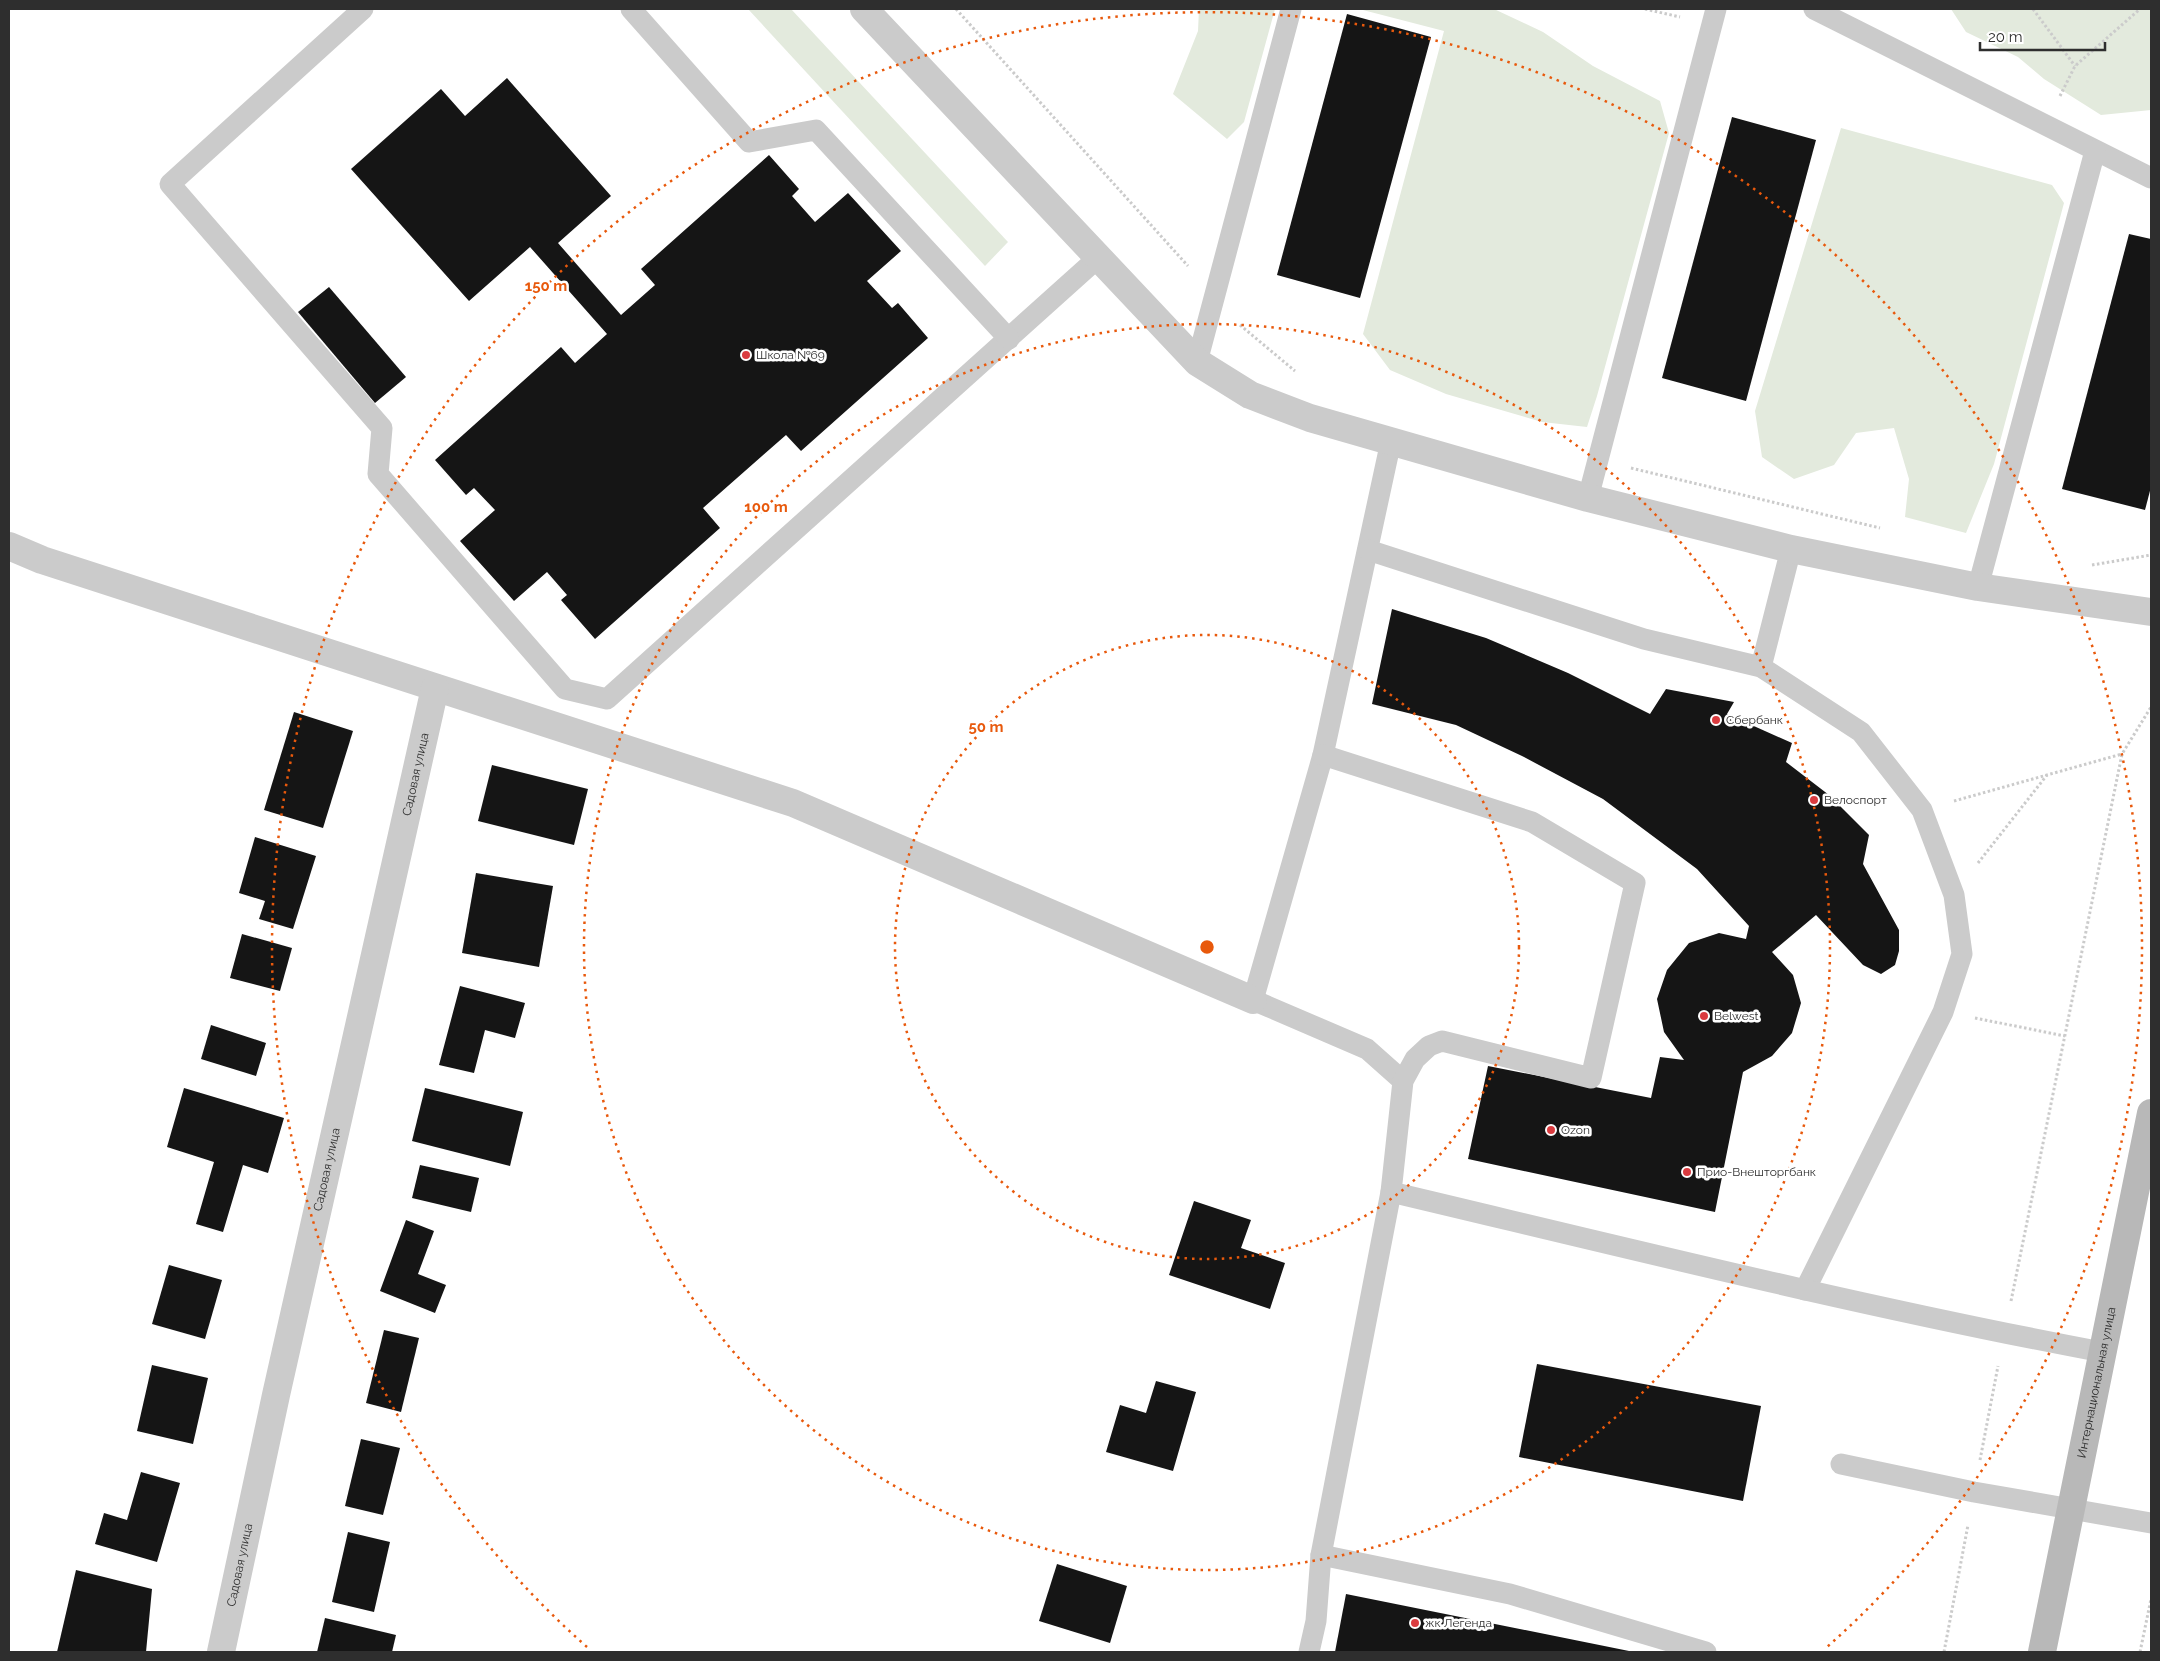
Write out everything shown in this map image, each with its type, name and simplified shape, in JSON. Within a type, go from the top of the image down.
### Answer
[{"type":"main road","name":"Интернациональная улица","points":[[2042,1652],[2069,1508],[2151,1113]]},
{"type":"street","points":[[864,9],[1100,256],[1197,362],[1250,395],[1310,418],[1588,498],[1791,549],[1978,587],[2151,612]]},
{"type":"street","points":[[9,546],[51,563],[793,803],[1253,1000]]},
{"type":"street","name":"Садовая улица","points":[[221,1652],[278,1386],[435,688]]},
{"type":"lane","points":[[363,9],[170,184],[382,428],[378,474],[565,689],[607,699],[1100,256]]},
{"type":"lane","points":[[630,9],[749,142],[816,130],[1009,339]]},
{"type":"lane","points":[[1197,362],[1291,9]]},
{"type":"lane","points":[[1588,498],[1716,9]]},
{"type":"lane","points":[[1814,9],[2151,178]]},
{"type":"lane","points":[[1978,587],[2095,151]]},
{"type":"lane","points":[[1391,441],[1323,755],[1253,1000],[1367,1049],[1403,1081]]},
{"type":"lane","points":[[1761,667],[1791,549]]},
{"type":"lane","points":[[1368,550],[1644,640],[1761,667],[1861,732],[1922,810],[1954,895],[1962,954],[1943,1012],[1805,1290]]},
{"type":"lane","points":[[1309,1652],[1316,1621],[1321,1555],[1391,1192],[1403,1081],[1415,1059],[1429,1046],[1442,1041],[1591,1078],[1635,883],[1532,822],[1323,755]]},
{"type":"lane","points":[[1391,1192],[1805,1290],[2005,1334],[2102,1352]]},
{"type":"lane","points":[[1841,1464],[1974,1492],[2151,1523]]},
{"type":"lane","points":[[1321,1555],[1510,1594],[1706,1652]]},
{"type":"path","points":[[956,9],[1242,327],[1294,371],[1302,375]]},
{"type":"path","points":[[2032,9],[2075,66]]},
{"type":"path","points":[[2046,126],[2075,66],[2140,9]]},
{"type":"path","points":[[1598,460],[1883,528]]},
{"type":"path","points":[[2084,564],[2093,565],[2151,555]]},
{"type":"path","points":[[1944,1652],[2005,1334],[2122,754],[2151,707]]},
{"type":"path","points":[[1922,810],[2122,754]]},
{"type":"path","points":[[1954,895],[2047,775]]},
{"type":"path","points":[[1943,1012],[2065,1036]]},
{"type":"path","points":[[2140,1652],[2151,1599]]},
{"type":"shaded area","points":[[748,9],[791,9],[1008,242],[985,266]]},
{"type":"shaded area","points":[[1199,9],[1275,9],[1244,122],[1227,139],[1173,94],[1198,31]]},
{"type":"shaded area","points":[[1359,9],[1494,9],[1543,32],[1593,66],[1660,101],[1669,133],[1587,427],[1542,422],[1446,394],[1390,370],[1363,334],[1444,31]]},
{"type":"shaded area","points":[[1951,9],[2151,9],[2151,110],[2101,115],[2044,79],[2018,57],[1966,32]]},
{"type":"shaded area","points":[[1841,128],[2052,185],[2064,203],[1994,464],[1966,533],[1905,517],[1909,479],[1894,428],[1856,433],[1834,465],[1794,479],[1762,457],[1755,411]]},
{"type":"building","points":[[1347,14],[1431,37],[1360,298],[1277,275]]},
{"type":"building","name":"Школа №69","points":[[507,78],[611,196],[558,243],[621,315],[655,285],[641,269],[769,155],[799,189],[792,196],[815,222],[848,193],[901,251],[867,281],[892,308],[898,303],[928,338],[801,451],[786,435],[703,508],[720,528],[595,639],[561,600],[567,595],[547,572],[514,601],[460,541],[495,510],[474,488],[466,495],[435,460],[561,347],[575,363],[607,334],[530,247],[469,301],[351,169],[441,89],[465,116]]},
{"type":"building","points":[[1732,117],[1816,140],[1746,401],[1662,378]]},
{"type":"building","points":[[2129,234],[2151,239],[2151,487],[2145,510],[2062,489]]},
{"type":"building","points":[[329,287],[406,377],[375,403],[298,312]]},
{"type":"building","points":[[1392,609],[1486,638],[1568,673],[1650,714],[1666,689],[1734,702],[1727,714],[1792,743],[1786,762],[1829,795],[1869,835],[1863,864],[1899,930],[1899,951],[1895,965],[1881,974],[1863,965],[1816,915],[1772,952],[1793,975],[1801,1003],[1792,1033],[1772,1056],[1743,1072],[1715,1212],[1468,1159],[1488,1066],[1651,1098],[1660,1057],[1684,1060],[1664,1032],[1657,999],[1667,970],[1689,943],[1719,933],[1746,939],[1749,926],[1697,869],[1603,799],[1522,756],[1456,725],[1372,704]]},
{"type":"building","points":[[294,712],[353,731],[323,828],[264,810]]},
{"type":"building","points":[[492,765],[588,789],[574,845],[478,821]]},
{"type":"building","points":[[255,837],[316,856],[293,929],[259,919],[265,901],[239,893]]},
{"type":"building","points":[[476,873],[553,886],[539,967],[462,953]]},
{"type":"building","points":[[242,934],[292,948],[280,991],[230,978]]},
{"type":"building","points":[[460,986],[525,1003],[515,1038],[485,1030],[474,1073],[439,1065]]},
{"type":"building","points":[[211,1025],[266,1043],[256,1076],[201,1059]]},
{"type":"building","points":[[184,1088],[284,1118],[268,1173],[243,1165],[223,1232],[196,1224],[214,1162],[167,1147]]},
{"type":"building","points":[[425,1088],[523,1112],[510,1166],[412,1141]]},
{"type":"building","points":[[420,1165],[479,1178],[471,1212],[412,1198]]},
{"type":"building","points":[[1194,1201],[1251,1220],[1241,1248],[1285,1263],[1270,1309],[1169,1275]]},
{"type":"building","points":[[406,1220],[434,1231],[418,1274],[446,1285],[435,1313],[380,1291]]},
{"type":"building","points":[[169,1265],[222,1280],[205,1339],[152,1324]]},
{"type":"building","points":[[384,1330],[419,1338],[401,1412],[366,1403]]},
{"type":"building","points":[[1537,1364],[1761,1406],[1743,1501],[1519,1457]]},
{"type":"building","points":[[152,1365],[208,1378],[193,1444],[137,1431]]},
{"type":"building","points":[[1156,1381],[1196,1392],[1173,1471],[1106,1452],[1120,1405],[1146,1413]]},
{"type":"building","points":[[361,1439],[400,1448],[383,1515],[345,1506]]},
{"type":"building","points":[[141,1472],[180,1483],[157,1562],[95,1544],[104,1513],[127,1520]]},
{"type":"building","points":[[348,1532],[390,1542],[374,1612],[332,1602]]},
{"type":"building","points":[[1057,1564],[1127,1586],[1110,1643],[1039,1621]]},
{"type":"building","points":[[76,1570],[152,1589],[146,1652],[57,1652]]},
{"type":"building","name":"жк Легенда","points":[[1346,1594],[1629,1651],[1629,1652],[1335,1652]]},
{"type":"building","points":[[325,1618],[396,1635],[392,1652],[317,1652]]},
{"type":"place","name":"Школа №69","points":[[746,355]]},
{"type":"place","name":"Сбербанк","points":[[1716,720]]},
{"type":"place","name":"Велоспорт","points":[[1814,800]]},
{"type":"place","name":"Belwest","points":[[1704,1016]]},
{"type":"place","name":"Ozon","points":[[1551,1130]]},
{"type":"place","name":"Прио-Внешторгбанк","points":[[1687,1172]]},
{"type":"place","name":"жк Легенда","points":[[1415,1623]]}]
